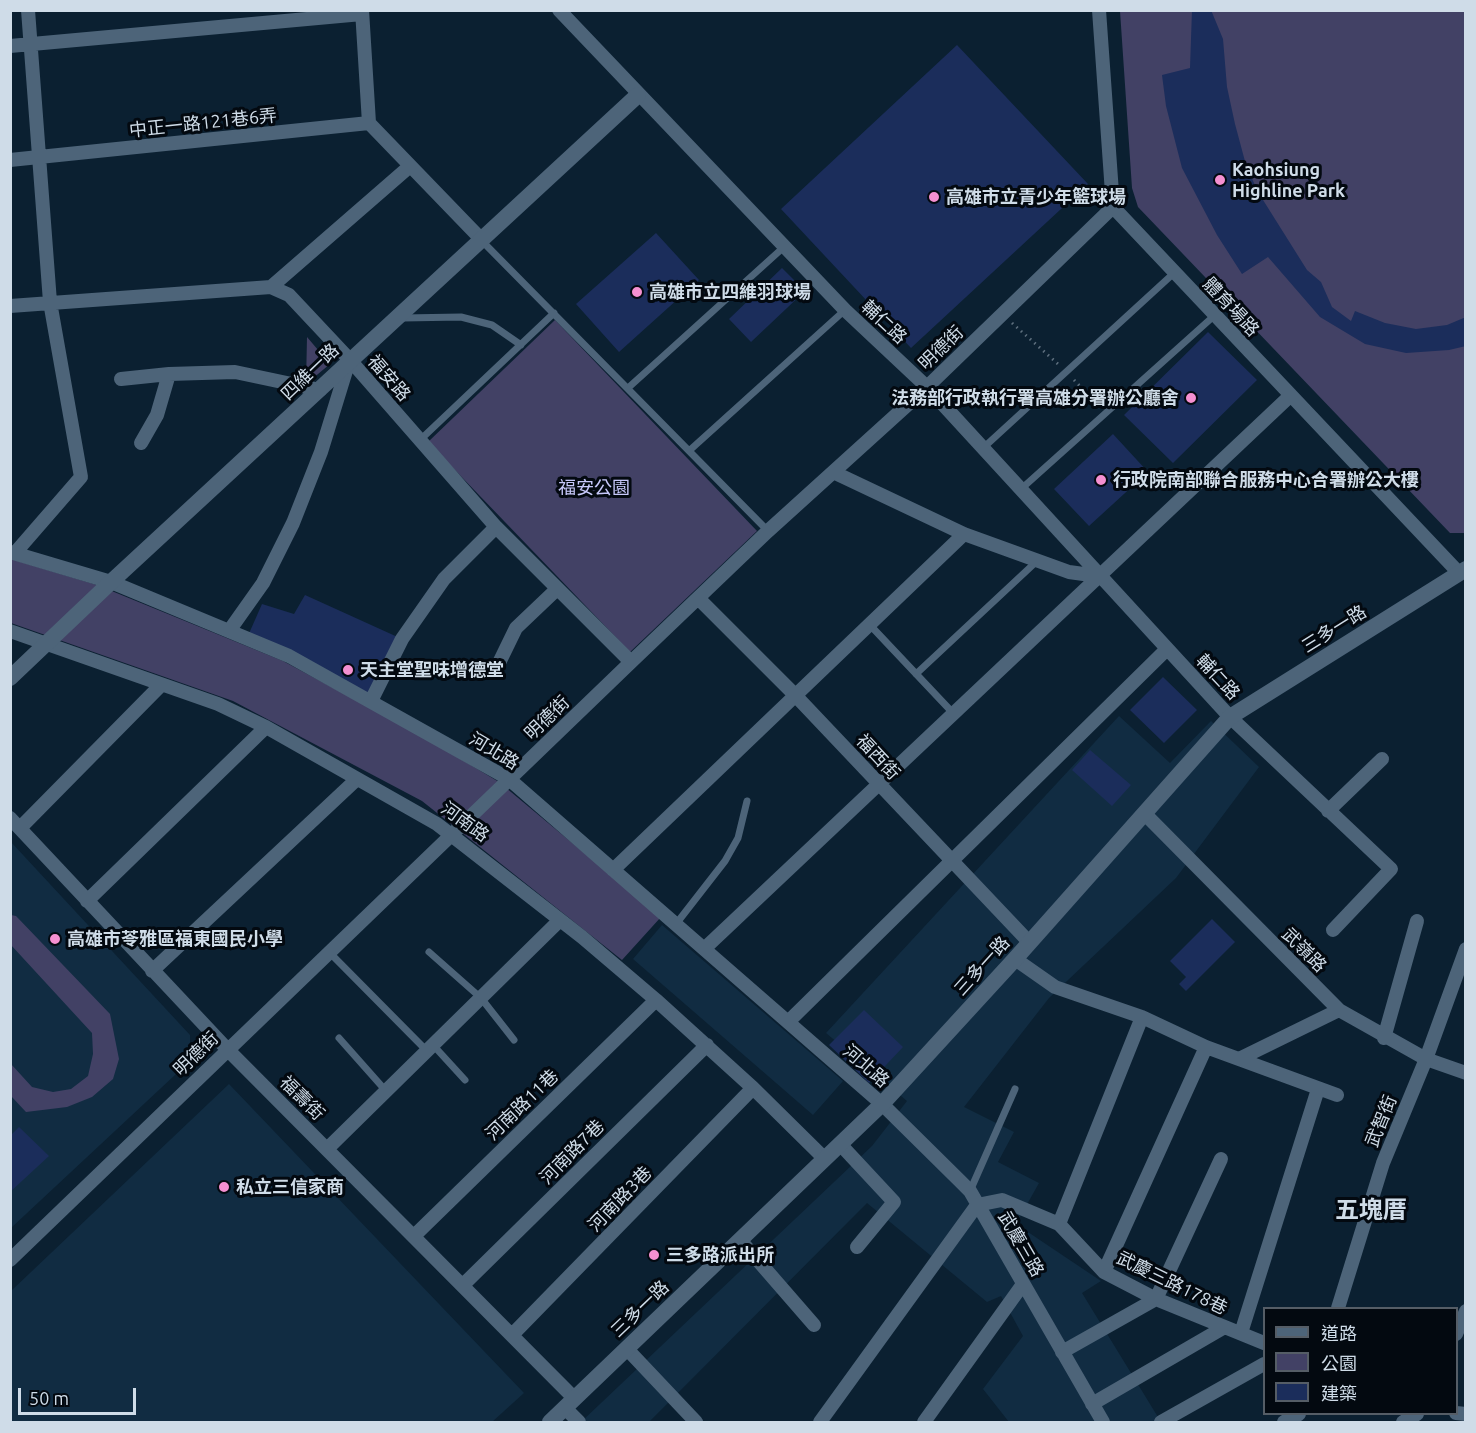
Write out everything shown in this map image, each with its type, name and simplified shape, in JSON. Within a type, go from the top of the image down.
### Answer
[{"type":"street","points":[[13,552],[81,477],[50,302],[41,158],[28,10]]},
{"type":"street","name":"輔仁路","points":[[559,10],[845,310],[927,387],[1098,576],[1230,717],[1391,869],[1333,930]]},
{"type":"street","points":[[1099,10],[1113,207]]},
{"type":"street","points":[[10,46],[362,12],[369,123],[481,239]]},
{"type":"street","name":"四維一路","points":[[10,678],[638,94]]},
{"type":"street","name":"中正一路121巷6弄","points":[[10,160],[369,123]]},
{"type":"street","points":[[10,306],[271,286],[409,167]]},
{"type":"street","name":"體育場路","points":[[1113,207],[1290,396],[1462,571]]},
{"type":"street","name":"明德街","points":[[10,1260],[768,531],[927,387],[1113,207]]},
{"type":"street","name":"福安路","points":[[271,286],[289,295],[350,360],[496,528],[631,662]]},
{"type":"street","points":[[229,631],[263,583],[293,523],[321,452],[350,360]]},
{"type":"street","points":[[121,379],[170,374],[235,372],[320,390]]},
{"type":"street","points":[[141,442],[158,415],[170,374]]},
{"type":"street","points":[[704,949],[1290,396]]},
{"type":"street","points":[[833,472],[964,534],[1070,572],[1098,576]]},
{"type":"street","points":[[371,701],[402,639],[444,579],[496,528]]},
{"type":"street","points":[[613,870],[794,694],[964,534]]},
{"type":"street","name":"河北路","points":[[13,552],[111,582],[289,656],[509,779],[882,1104]]},
{"type":"street","name":"三多一路","points":[[550,1422],[882,1104],[1015,959],[1230,717],[1462,571]]},
{"type":"street","points":[[498,667],[516,628],[557,589]]},
{"type":"street","name":"福西街","points":[[698,598],[794,694],[1029,942]]},
{"type":"street","name":"河南路","points":[[10,631],[218,704],[266,727],[416,810],[453,834],[656,1000],[753,1088],[825,1159]]},
{"type":"street","points":[[788,1022],[1167,649]]},
{"type":"street","points":[[15,823],[161,685]]},
{"type":"street","points":[[87,900],[266,727]]},
{"type":"street","points":[[1328,811],[1382,759]]},
{"type":"street","points":[[152,971],[357,779]]},
{"type":"street","name":"武嶺路","points":[[1145,814],[1339,1010],[1384,1038],[1426,1059],[1466,1073]]},
{"type":"street","name":"福壽街","points":[[15,823],[227,1049],[512,1335],[570,1403],[579,1422]]},
{"type":"street","points":[[327,1149],[560,920]]},
{"type":"street","points":[[1384,1038],[1417,921]]},
{"type":"street","name":"武智街","points":[[1338,1307],[1383,1162],[1426,1059],[1466,949]]},
{"type":"street","points":[[1015,959],[1055,987],[1142,1017],[1206,1047],[1337,1095]]},
{"type":"street","name":"河南路11巷","points":[[414,1236],[656,1000]]},
{"type":"street","points":[[1241,1058],[1339,1010]]},
{"type":"street","points":[[1059,1224],[1142,1017]]},
{"type":"street","name":"河南路7巷","points":[[463,1285],[707,1045]]},
{"type":"street","points":[[1104,1272],[1206,1047]]},
{"type":"street","name":"河南路3巷","points":[[512,1335],[753,1088]]},
{"type":"street","points":[[1241,1333],[1318,1089]]},
{"type":"street","name":"武慶三路","points":[[882,1104],[970,1191],[1103,1422]]},
{"type":"street","points":[[840,1144],[894,1202],[857,1247]]},
{"type":"street","points":[[1062,1352],[1156,1299],[1221,1159]]},
{"type":"street","name":"武慶三路178巷","points":[[977,1205],[1002,1200],[1059,1224],[1104,1272],[1156,1299],[1263,1343]]},
{"type":"street","points":[[820,1422],[977,1205]]},
{"type":"street","points":[[741,1241],[814,1325]]},
{"type":"street","points":[[924,1422],[1023,1284]]},
{"type":"street","points":[[1458,1329],[1466,1311]]},
{"type":"street","points":[[1092,1404],[1223,1328]]},
{"type":"street","points":[[627,1349],[696,1422]]},
{"type":"street","points":[[1161,1422],[1263,1365]]},
{"type":"lane","points":[[481,239],[768,531]]},
{"type":"lane","points":[[628,388],[784,246]]},
{"type":"lane","points":[[982,449],[1174,273]]},
{"type":"lane","points":[[690,450],[845,310]]},
{"type":"lane","points":[[419,441],[554,313]]},
{"type":"lane","points":[[1020,490],[1215,315]]},
{"type":"lane","points":[[397,318],[461,316],[492,325],[521,345]]},
{"type":"lane","points":[[916,674],[1038,561]]},
{"type":"lane","points":[[869,624],[953,712]]},
{"type":"lane","points":[[676,924],[725,861],[738,838],[747,801]]},
{"type":"lane","points":[[329,952],[465,1080]]},
{"type":"lane","points":[[429,952],[481,998],[514,1040]]},
{"type":"lane","points":[[339,1038],[387,1091]]},
{"type":"lane","points":[[970,1191],[1015,1089]]},
{"type":"path","points":[[1002,314],[1106,413]]},
{"type":"shaded area","points":[[1119,716],[1170,763],[1211,721],[1259,767],[1176,878],[1049,998],[964,1107],[1014,1132],[998,1162],[1039,1183],[1016,1224],[1101,1281],[1082,1293],[1161,1422],[1009,1422],[983,1389],[1023,1336],[1001,1296],[987,1302],[867,1203],[649,1422],[581,1422],[872,1146],[907,1101],[826,1033]]},
{"type":"shaded area","name":"高雄市苓雅區福東國民小學","points":[[11,842],[190,1035],[190,1061],[11,1228]]},
{"type":"shaded area","points":[[662,925],[843,1081],[813,1115],[633,959]]},
{"type":"shaded area","name":"私立三信家商","points":[[229,1084],[524,1393],[492,1422],[11,1422],[11,1291]]},
{"type":"green space","points":[[1120,11],[1465,11],[1465,533],[1450,533],[1138,207],[1132,188]]},
{"type":"green space","name":"福安公園","points":[[555,320],[757,531],[630,652],[428,442]]},
{"type":"green space","points":[[307,337],[330,364],[306,384]]},
{"type":"green space","points":[[11,559],[97,585],[283,661],[417,733],[499,782],[661,917],[622,960],[422,801],[233,701],[11,623]]},
{"type":"green space","points":[[11,915],[16,916],[110,1014],[119,1059],[113,1079],[92,1097],[67,1107],[26,1112],[11,1096],[11,1064],[32,1087],[53,1092],[71,1089],[88,1076],[93,1054],[92,1033],[11,945]]},
{"type":"building","name":"Kaohsiung Highline Park","points":[[1192,10],[1211,10],[1223,39],[1227,87],[1235,124],[1246,165],[1258,192],[1307,270],[1321,282],[1332,307],[1351,321],[1355,311],[1385,323],[1416,329],[1447,325],[1466,317],[1466,346],[1449,350],[1406,353],[1365,344],[1320,317],[1268,257],[1242,274],[1217,235],[1182,168],[1166,106],[1162,75],[1190,68]]},
{"type":"building","name":"高雄市立青少年籃球場","points":[[957,45],[1088,184],[911,348],[781,209]]},
{"type":"building","name":"高雄市立四維羽球場","points":[[656,233],[699,280],[619,352],[576,304]]},
{"type":"building","points":[[782,268],[805,291],[751,342],[729,319]]},
{"type":"building","name":"法務部行政執行署高雄分署辦公廳舍","points":[[1208,332],[1257,380],[1173,463],[1124,415]]},
{"type":"building","name":"行政院南部聯合服務中心合署辦公大樓","points":[[1113,434],[1148,472],[1089,526],[1054,489]]},
{"type":"building","name":"天主堂聖味增德堂","points":[[305,595],[402,639],[371,701],[247,638],[262,604],[294,614]]},
{"type":"building","points":[[1163,677],[1197,710],[1164,743],[1130,710]]},
{"type":"building","points":[[1090,750],[1131,785],[1112,806],[1072,770]]},
{"type":"building","points":[[1212,919],[1235,942],[1186,991],[1179,984],[1186,977],[1170,961]]},
{"type":"building","points":[[864,1010],[903,1047],[869,1083],[829,1045]]},
{"type":"building","points":[[19,1127],[49,1156],[10,1192],[10,1136]]},
{"type":"place","name":"Kaohsiung Highline Park","points":[[1220,180]]},
{"type":"place","name":"高雄市立青少年籃球場","points":[[934,197]]},
{"type":"place","name":"高雄市立四維羽球場","points":[[637,292]]},
{"type":"place","name":"法務部行政執行署高雄分署辦公廳舍","points":[[1191,398]]},
{"type":"place","name":"行政院南部聯合服務中心合署辦公大樓","points":[[1101,480]]},
{"type":"place","name":"天主堂聖味增德堂","points":[[348,670]]},
{"type":"place","name":"高雄市苓雅區福東國民小學","points":[[55,939]]},
{"type":"place","name":"私立三信家商","points":[[224,1187]]},
{"type":"place","name":"三多路派出所","points":[[654,1255]]},
{"type":"district","name":"五塊厝","points":[[1371,1210]]}]
